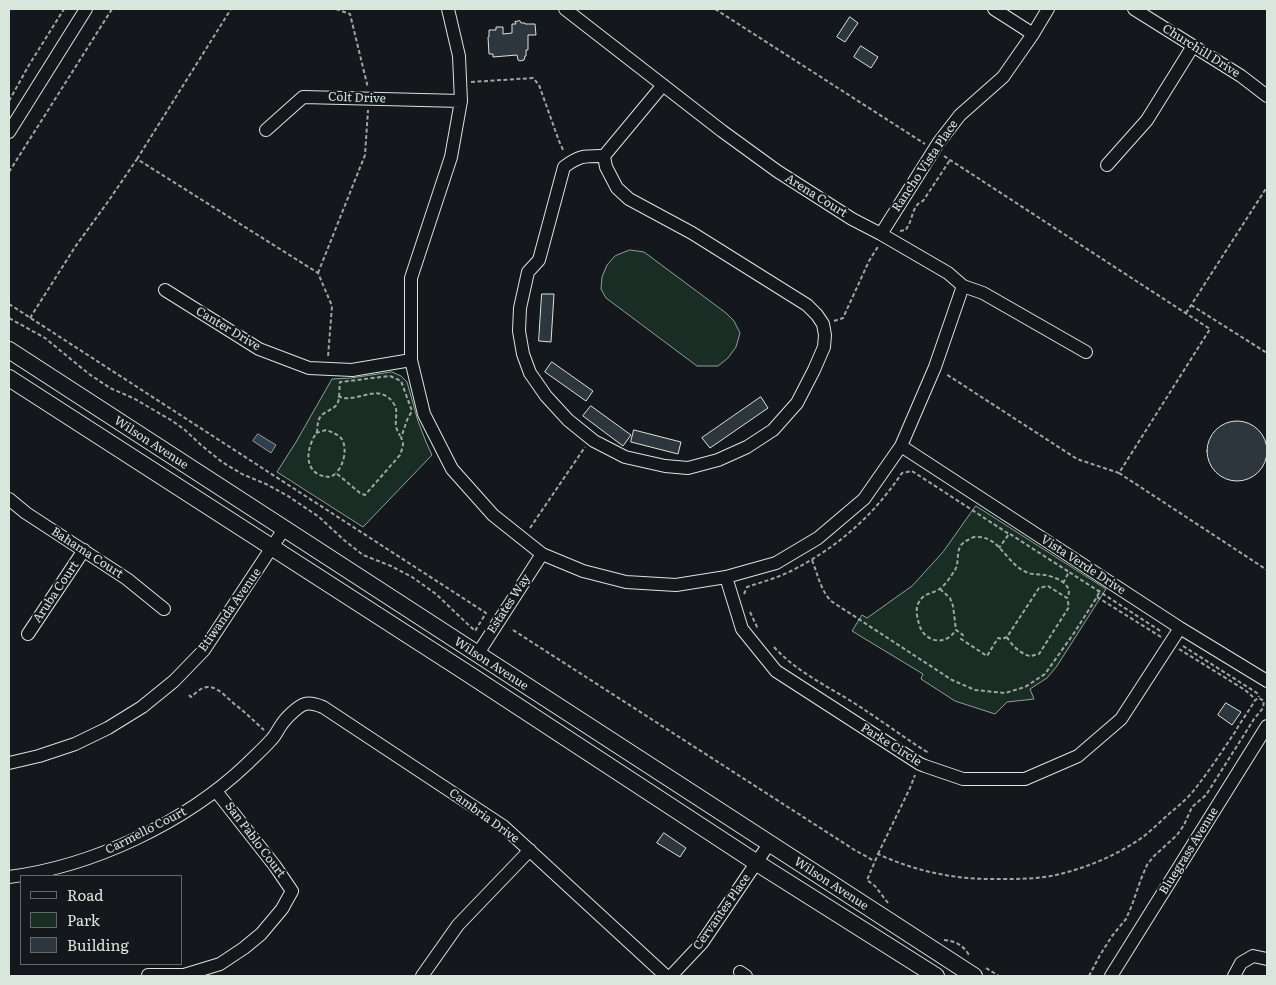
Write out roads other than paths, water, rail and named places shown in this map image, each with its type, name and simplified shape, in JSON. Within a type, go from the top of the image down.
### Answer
[{"type":"main road","name":"Wilson Avenue","points":[[9,350],[769,844],[979,972]]},
{"type":"main road","name":"Wilson Avenue","points":[[9,378],[936,976]]},
{"type":"street","points":[[9,132],[86,9]]},
{"type":"street","points":[[450,9],[459,56],[461,101],[451,157],[411,278],[411,360],[424,414],[452,469],[493,515],[542,554],[583,571],[626,582],[676,585],[726,578],[776,563],[818,538],[864,499],[901,446],[935,367],[963,286]]},
{"type":"street","name":"Arena Court","points":[[565,9],[722,131],[777,171],[852,219],[948,273],[963,286],[983,293],[1086,352]]},
{"type":"street","points":[[994,9],[1033,34]]},
{"type":"street","name":"Rancho Vista Place","points":[[881,234],[934,150],[960,115],[1003,76],[1048,9]]},
{"type":"street","name":"Churchill Drive","points":[[1134,9],[1241,76],[1267,96]]},
{"type":"street","points":[[1107,165],[1147,120],[1193,46]]},
{"type":"street","points":[[604,156],[586,156],[574,159],[564,166],[539,260],[528,272],[520,308],[519,330],[523,354],[530,373],[546,396],[568,420],[591,439],[624,457],[664,466],[688,468],[718,460],[747,447],[773,430],[797,403],[824,348],[824,324],[818,315],[807,305],[692,233],[629,199],[617,188],[606,167],[604,156],[663,84]]},
{"type":"street","name":"Colt Drive","points":[[266,130],[303,97],[461,101]]},
{"type":"street","name":"Canter Drive","points":[[165,290],[259,349],[309,368],[352,370],[411,360]]},
{"type":"street","name":"Vista Verde Drive","points":[[901,446],[1180,628],[1267,681]]},
{"type":"street","name":"Bahama Court","points":[[9,499],[26,513],[128,579],[164,609]]},
{"type":"street","name":"Etiwanda Avenue","points":[[9,762],[39,756],[75,744],[108,728],[142,707],[164,690],[204,650],[284,529]]},
{"type":"street","name":"Aruba Court","points":[[28,634],[84,550]]},
{"type":"street","name":"Estates Way","points":[[477,655],[542,554]]},
{"type":"street","name":"Parke Circle","points":[[726,578],[742,629],[776,671],[920,764],[963,779],[1025,779],[1078,756],[1121,719],[1180,628]]},
{"type":"street","name":"Carmello Court","points":[[9,877],[46,870],[108,851],[174,819],[216,790],[246,765],[273,738],[283,722],[305,704]]},
{"type":"street","name":"Cambria Drive","points":[[305,704],[316,704],[324,707],[503,826],[666,976]]},
{"type":"street","name":"Bluegrass Avenue","points":[[1111,976],[1267,726]]},
{"type":"street","name":"San Pablo Court","points":[[148,975],[184,975],[220,964],[261,934],[282,909],[292,891],[216,790]]},
{"type":"street","name":"Cervantes Place","points":[[671,976],[702,943],[769,844]]},
{"type":"street","points":[[422,976],[458,925],[530,850]]},
{"type":"street","points":[[1234,976],[1241,963],[1254,956],[1267,959]]},
{"type":"water","points":[[258,434],[276,445],[271,453],[253,441]]}]
